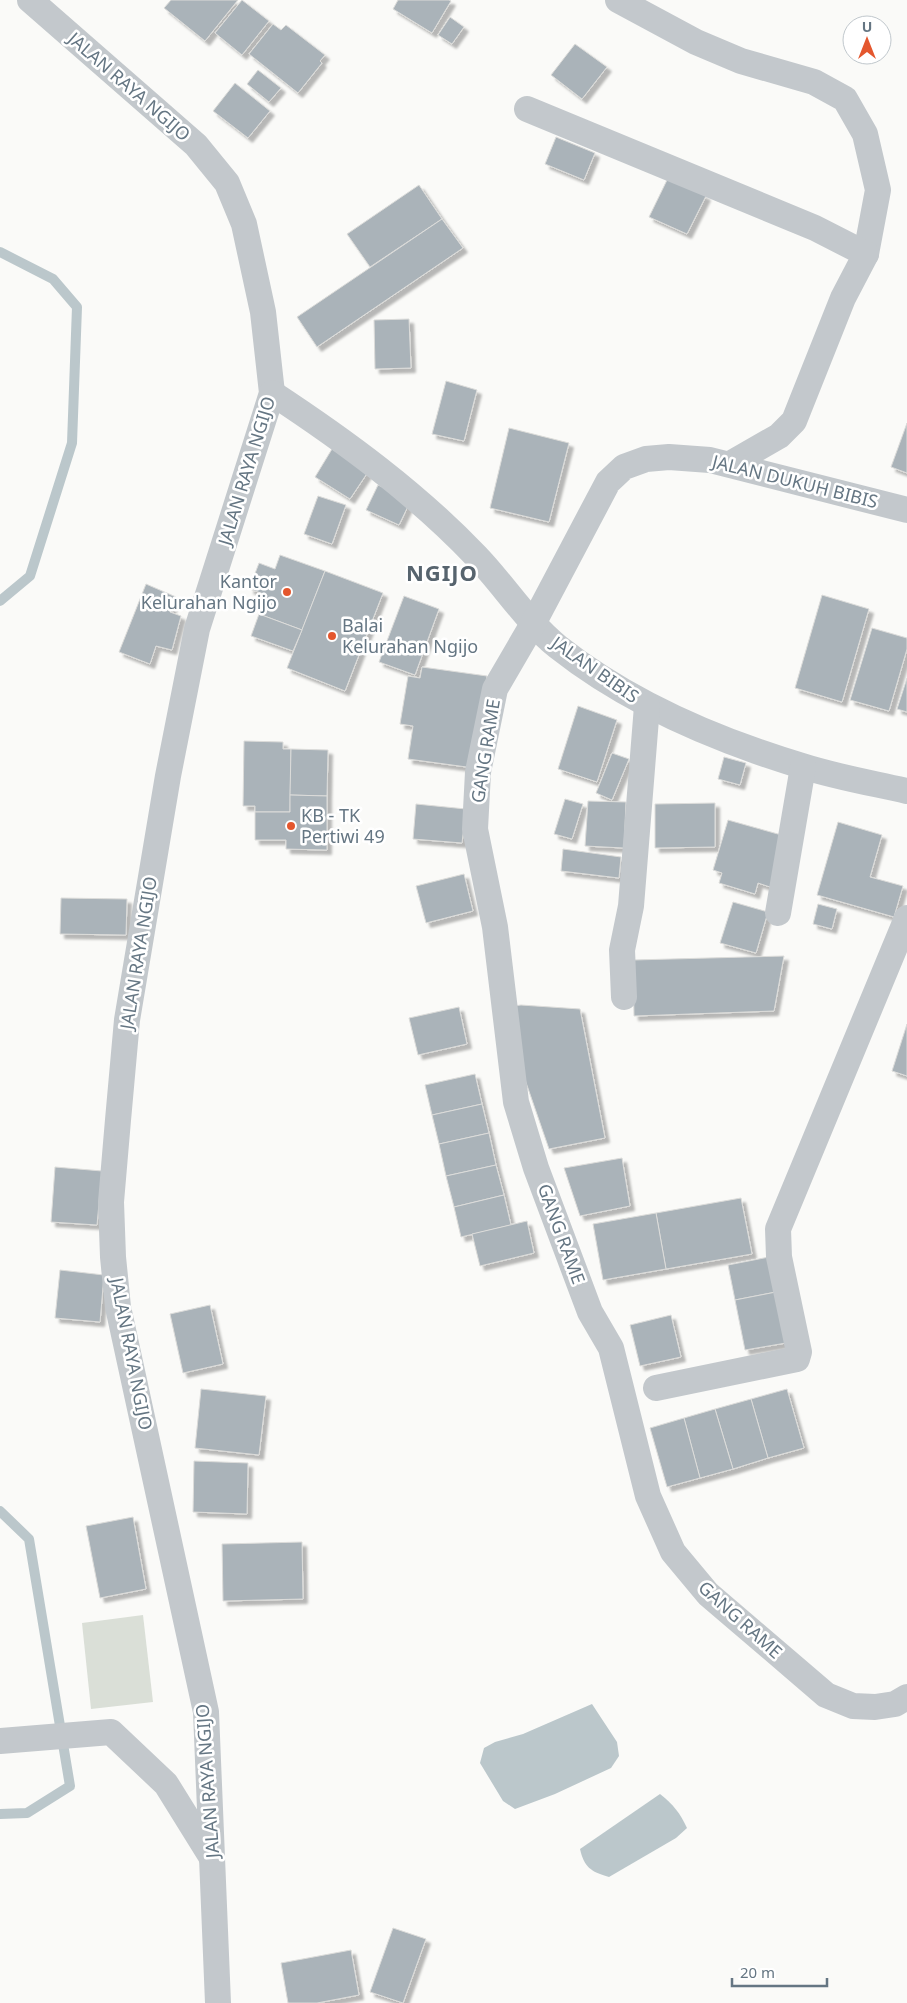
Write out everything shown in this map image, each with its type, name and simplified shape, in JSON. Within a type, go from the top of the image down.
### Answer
[{"type":"street","name":"JALAN RAYA NGIJO","points":[[30,0],[196,145],[226,184],[244,224],[263,312],[272,394],[197,629],[179,713],[127,1020],[111,1202],[113,1257],[118,1307],[206,1712],[218,2003]]},
{"type":"street","points":[[618,0],[696,42],[742,61],[814,82],[845,98],[865,134],[878,190],[866,254],[843,298],[794,421],[779,436],[730,464]]},
{"type":"street","points":[[528,108],[815,228],[866,254]]},
{"type":"street","name":"JALAN BIBIS","points":[[272,394],[331,432],[422,503],[476,556],[558,647],[647,706],[717,736],[803,766],[907,791]]},
{"type":"street","name":"JALAN DUKUH BIBIS","points":[[534,622],[608,482],[624,467],[646,459],[669,457],[730,464],[907,510]]},
{"type":"street","name":"GANG RAME","points":[[534,622],[495,689],[478,772],[475,829],[495,927],[516,1102],[536,1168],[590,1312],[611,1348],[648,1496],[673,1552],[708,1594],[826,1695],[853,1706],[875,1707],[895,1704],[907,1697]]},
{"type":"street","points":[[624,997],[622,950],[631,906],[647,706]]},
{"type":"street","points":[[778,913],[803,766]]},
{"type":"street","points":[[656,1388],[797,1359],[799,1352],[779,1257],[778,1229],[907,918]]},
{"type":"street","points":[[0,1740],[111,1732],[166,1784],[213,1861]]},
{"type":"shaded area","points":[[143,1615],[153,1702],[91,1709],[82,1623]]},
{"type":"shaded area","points":[[592,1704],[617,1742],[619,1756],[611,1768],[555,1794],[515,1809],[503,1801],[480,1763],[484,1748],[495,1742],[523,1734]]},
{"type":"shaded area","points":[[660,1794],[676,1809],[687,1828],[676,1838],[609,1877],[589,1868],[580,1849]]},
{"type":"building","points":[[171,0],[238,0],[205,41],[164,8]]},
{"type":"building","points":[[242,0],[269,21],[242,55],[215,33]]},
{"type":"building","points":[[398,0],[451,1],[432,33],[393,9]]},
{"type":"building","points":[[450,17],[464,27],[452,44],[438,35]]},
{"type":"building","points":[[273,24],[281,30],[286,25],[325,55],[320,61],[322,63],[298,93],[249,54]]},
{"type":"building","points":[[575,44],[607,67],[582,99],[551,75]]},
{"type":"building","points":[[258,70],[281,88],[269,102],[247,84]]},
{"type":"building","points":[[235,83],[270,111],[248,138],[213,111]]},
{"type":"building","points":[[556,137],[595,153],[584,180],[545,164]]},
{"type":"building","points":[[668,178],[706,196],[687,234],[649,217]]},
{"type":"building","points":[[419,185],[442,219],[370,267],[347,234]]},
{"type":"building","points":[[442,219],[463,248],[317,347],[297,317]]},
{"type":"building","points":[[409,319],[411,368],[375,369],[374,320]]},
{"type":"building","points":[[446,381],[477,390],[464,441],[432,434]]},
{"type":"building","points":[[907,423],[907,473],[891,467]]},
{"type":"building","points":[[509,428],[569,443],[549,522],[490,508]]},
{"type":"building","points":[[332,449],[368,472],[350,499],[315,477]]},
{"type":"building","points":[[378,485],[411,500],[399,525],[366,510]]},
{"type":"building","points":[[318,496],[346,505],[332,544],[304,534]]},
{"type":"building","name":"Kantor Kelurahan Ngijo","points":[[280,555],[325,571],[302,630],[259,614],[267,595],[249,589],[259,563],[275,569]]},
{"type":"building","name":"Balai Kelurahan Ngijo","points":[[325,571],[383,593],[345,691],[287,668]]},
{"type":"building","points":[[146,584],[176,597],[170,612],[181,616],[172,650],[156,646],[150,664],[119,652]]},
{"type":"building","points":[[822,595],[869,609],[842,702],[795,688]]},
{"type":"building","points":[[404,596],[439,609],[415,675],[379,662]]},
{"type":"building","points":[[259,614],[302,630],[293,651],[251,636]]},
{"type":"building","points":[[872,628],[907,638],[907,649],[889,711],[850,700]]},
{"type":"building","points":[[422,667],[487,676],[474,768],[408,759],[413,726],[400,724],[408,676],[420,678]]},
{"type":"building","points":[[907,678],[907,712],[897,709]]},
{"type":"building","points":[[578,706],[617,720],[597,782],[558,769]]},
{"type":"building","points":[[244,741],[283,742],[283,749],[291,749],[290,812],[255,812],[255,806],[243,806]]},
{"type":"building","points":[[291,749],[328,750],[327,796],[290,795]]},
{"type":"building","points":[[612,753],[629,759],[612,800],[596,793]]},
{"type":"building","points":[[724,757],[746,763],[740,785],[718,779]]},
{"type":"building","name":"KB - TK Pertiwi 49","points":[[290,795],[327,796],[327,850],[286,849],[286,840],[255,840],[255,812],[290,812]]},
{"type":"building","points":[[565,799],[583,804],[572,839],[554,834]]},
{"type":"building","points":[[588,801],[626,802],[624,848],[585,846]]},
{"type":"building","points":[[715,803],[715,847],[655,848],[655,804]]},
{"type":"building","points":[[416,804],[466,809],[462,843],[413,839]]},
{"type":"building","points":[[728,820],[785,836],[770,887],[758,883],[755,894],[719,883],[722,873],[713,870]]},
{"type":"building","points":[[838,822],[882,835],[870,877],[903,886],[894,917],[817,895]]},
{"type":"building","points":[[563,849],[621,857],[619,878],[561,871]]},
{"type":"building","points":[[464,874],[473,911],[426,923],[416,886]]},
{"type":"building","points":[[61,898],[127,899],[126,935],[60,934]]},
{"type":"building","points":[[733,902],[768,912],[756,953],[720,943]]},
{"type":"building","points":[[818,904],[837,909],[832,929],[813,924]]},
{"type":"building","points":[[784,956],[774,1011],[634,1016],[633,960]]},
{"type":"building","points":[[513,1006],[580,1009],[605,1138],[549,1149],[522,1071]]},
{"type":"building","points":[[459,1007],[467,1044],[418,1055],[409,1018]]},
{"type":"building","points":[[907,1024],[907,1076],[892,1071]]},
{"type":"building","points":[[475,1074],[482,1104],[432,1115],[425,1085]]},
{"type":"building","points":[[482,1104],[489,1133],[439,1144],[432,1115]]},
{"type":"building","points":[[489,1133],[496,1165],[446,1176],[439,1144]]},
{"type":"building","points":[[622,1158],[630,1206],[580,1216],[564,1168]]},
{"type":"building","points":[[496,1165],[504,1195],[454,1207],[446,1176]]},
{"type":"building","points":[[55,1167],[102,1171],[97,1225],[51,1222]]},
{"type":"building","points":[[504,1195],[511,1225],[461,1237],[454,1207]]},
{"type":"building","points":[[741,1198],[752,1254],[666,1269],[656,1213]]},
{"type":"building","points":[[656,1213],[666,1269],[603,1280],[593,1224]]},
{"type":"building","points":[[527,1221],[534,1253],[480,1266],[472,1234]]},
{"type":"building","points":[[769,1257],[776,1292],[735,1300],[728,1265]]},
{"type":"building","points":[[60,1270],[104,1275],[100,1322],[55,1318]]},
{"type":"building","points":[[776,1292],[786,1343],[745,1350],[735,1300]]},
{"type":"building","points":[[210,1305],[223,1364],[183,1373],[170,1314]]},
{"type":"building","points":[[671,1315],[681,1357],[640,1366],[630,1325]]},
{"type":"building","points":[[201,1389],[266,1396],[259,1455],[195,1448]]},
{"type":"building","points":[[787,1389],[804,1448],[768,1458],[751,1399]]},
{"type":"building","points":[[751,1399],[768,1458],[733,1469],[715,1409]]},
{"type":"building","points":[[715,1409],[733,1469],[700,1478],[684,1418]]},
{"type":"building","points":[[684,1418],[700,1478],[667,1487],[650,1428]]},
{"type":"building","points":[[194,1461],[248,1463],[247,1514],[193,1512]]},
{"type":"building","points":[[133,1517],[146,1589],[100,1598],[86,1526]]},
{"type":"building","points":[[302,1542],[303,1599],[223,1601],[222,1544]]},
{"type":"building","points":[[393,1928],[426,1939],[403,2003],[370,1992]]},
{"type":"building","points":[[351,1950],[359,1995],[317,2003],[288,2003],[281,1963]]},
{"type":"waterway","points":[[0,252],[53,279],[77,307],[72,443],[30,576],[0,601]]},
{"type":"waterway","points":[[0,1511],[29,1539],[70,1786],[27,1813],[0,1814]]},
{"type":"place","name":"Kantor Kelurahan Ngijo","points":[[287,592]]},
{"type":"place","name":"Balai Kelurahan Ngijo","points":[[332,636]]},
{"type":"place","name":"KB - TK Pertiwi 49","points":[[291,826]]},
{"type":"district","name":"NGIJO","points":[[442,573]]}]
